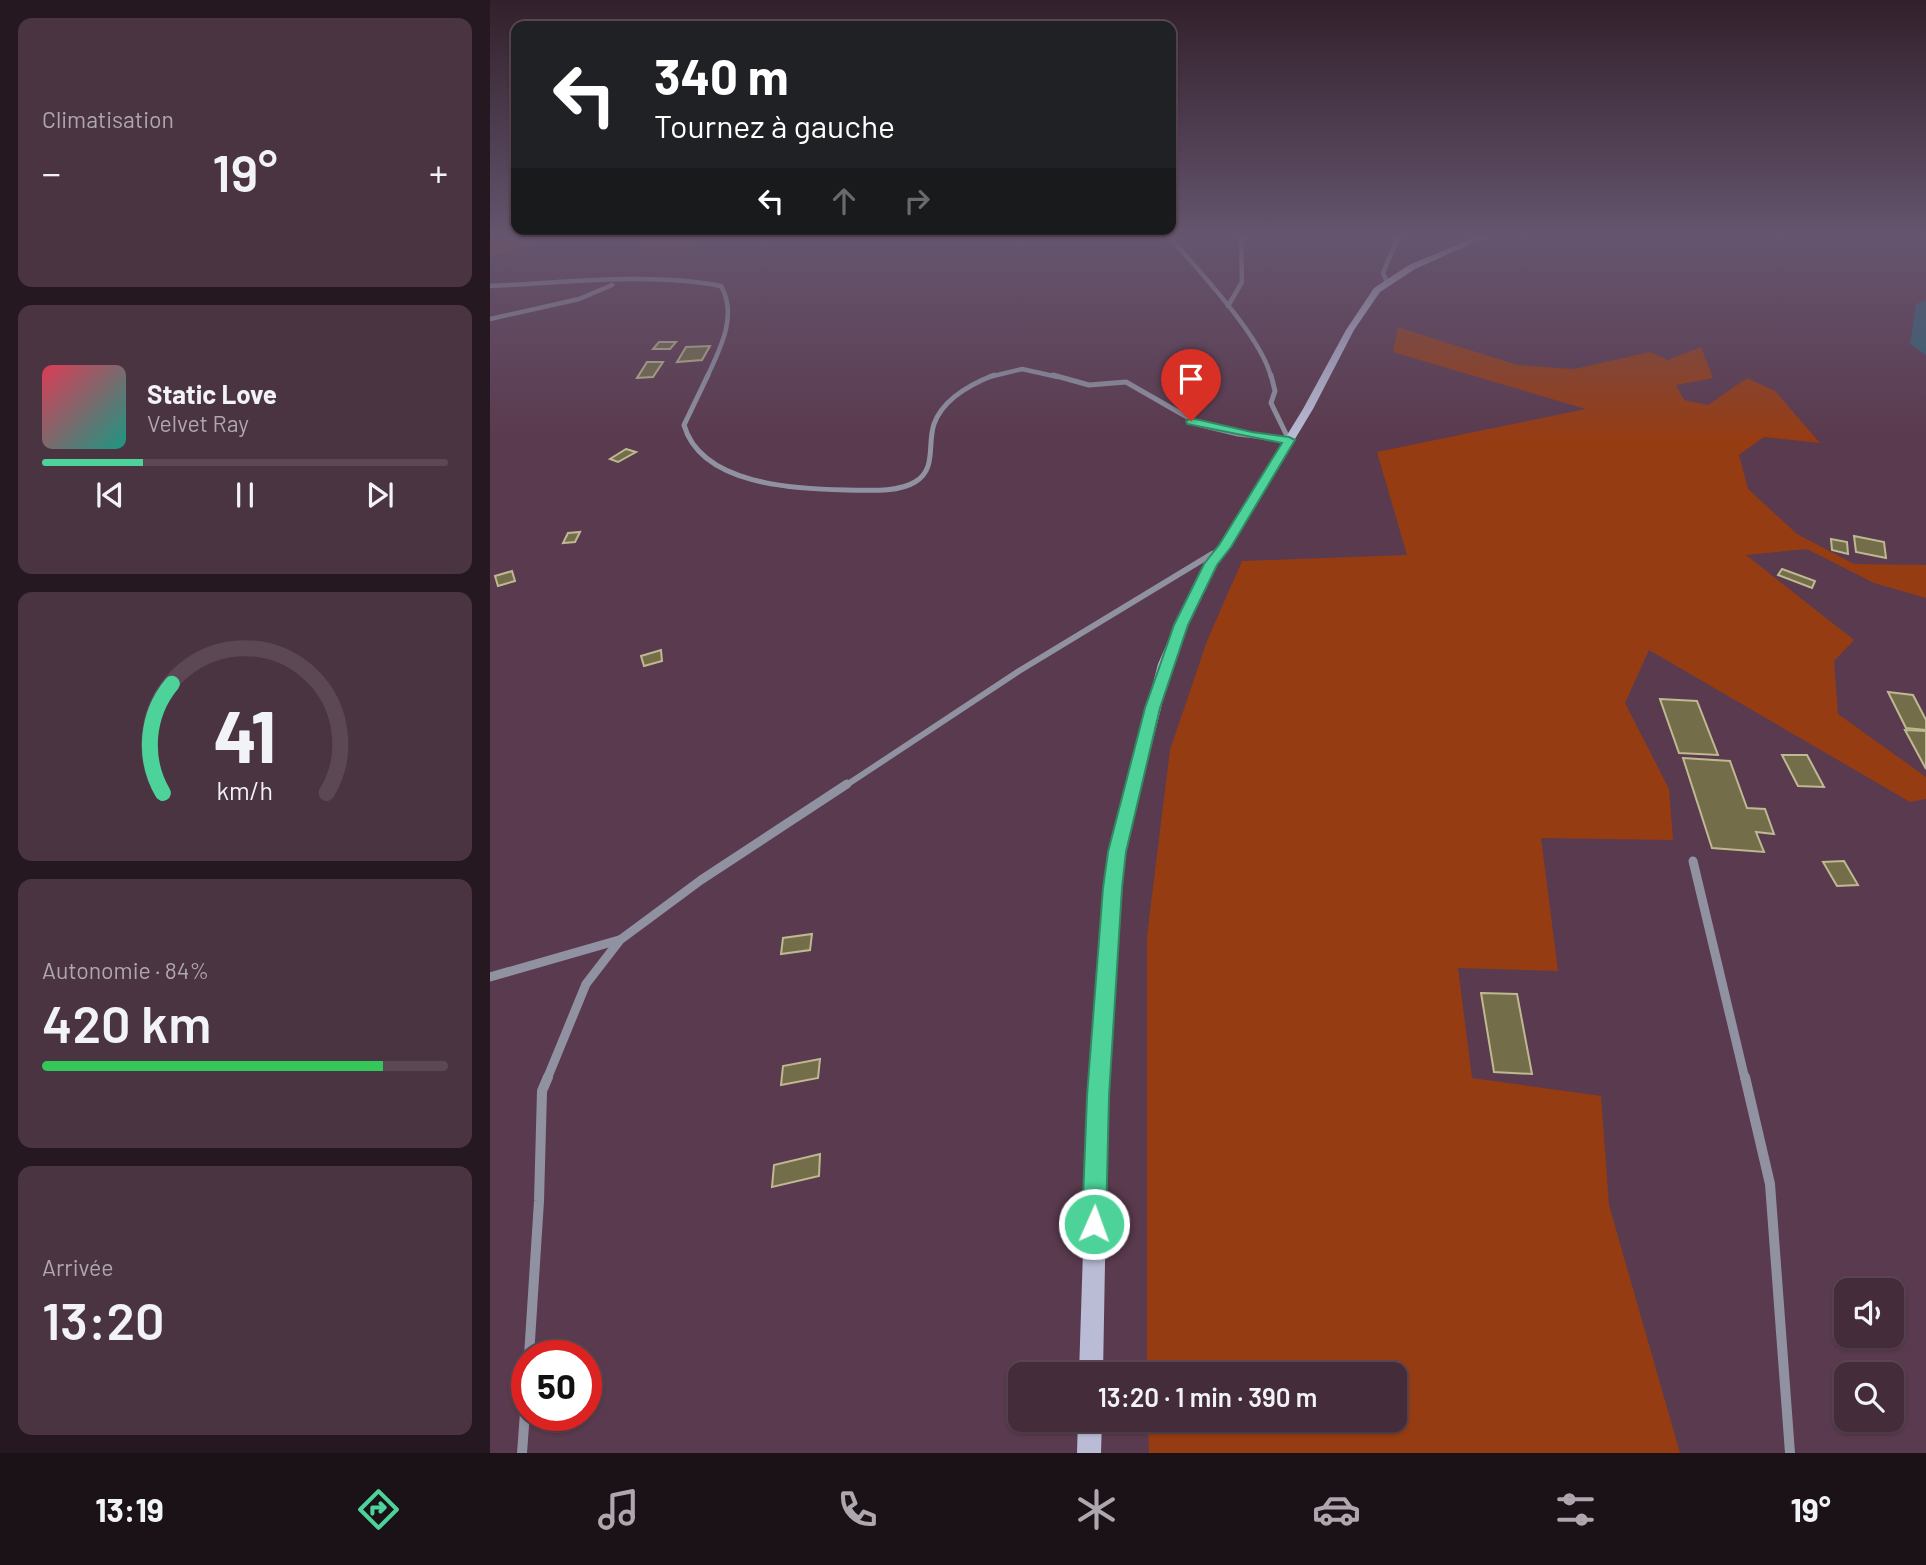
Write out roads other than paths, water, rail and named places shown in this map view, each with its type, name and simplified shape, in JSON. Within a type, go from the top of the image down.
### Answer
[{"type":"main road","points":[[1091,1362],[1098,1096],[1117,852],[1165,664],[1211,564],[1289,440],[1350,330],[1369,303]]},
{"type":"main road","points":[[1089,1453],[1090,1432]]},
{"type":"street","points":[[490,319],[562,303]]},
{"type":"street","points":[[728,303],[728,324],[684,425],[690,444],[720,467],[749,478],[803,489],[868,490],[911,485],[926,474],[933,452],[933,426],[944,406],[961,390],[1001,372],[1023,369],[1037,370],[1086,384],[1126,382],[1191,421],[1252,436],[1289,440]]},
{"type":"street","points":[[1224,303],[1267,359],[1275,391],[1271,403],[1289,440]]},
{"type":"street","points":[[530,1340],[539,1201],[542,1091],[586,984],[620,940],[701,880],[1019,671],[1224,547]]},
{"type":"street","points":[[1693,861],[1770,1184],[1790,1453]]},
{"type":"street","points":[[490,976],[620,940]]},
{"type":"street","points":[[522,1453],[524,1431]]},
{"type":"water","points":[[1926,303],[1926,355],[1910,344],[1916,304]]}]
